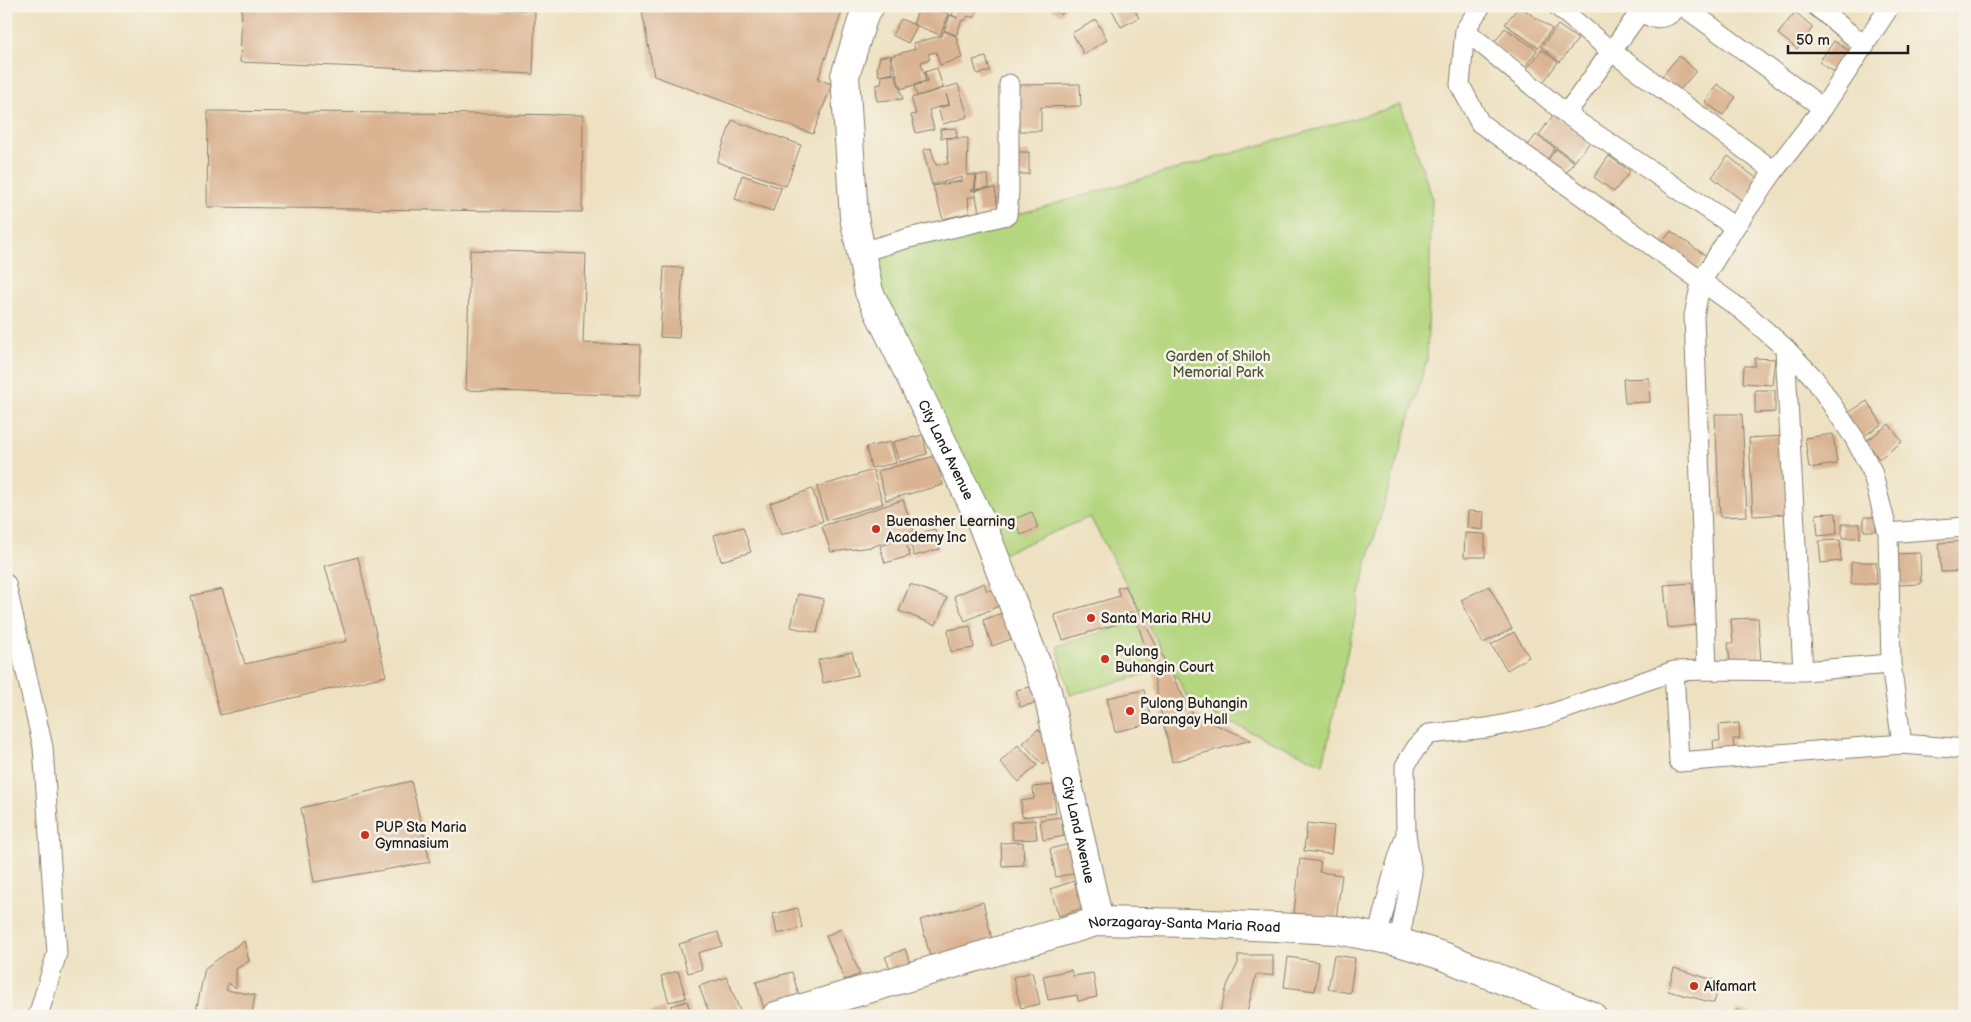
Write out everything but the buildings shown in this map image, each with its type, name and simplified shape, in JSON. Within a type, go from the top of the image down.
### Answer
[{"type":"street","name":"City Land Avenue","points":[[870,6],[864,16],[844,76],[854,217],[869,292],[980,519],[1048,691],[1099,922]]},
{"type":"street","points":[[1481,6],[1465,30],[1460,85],[1480,123],[1743,311],[1785,348],[1814,378],[1855,439],[1872,471],[1888,534],[1891,664],[1902,744]]},
{"type":"street","points":[[1557,6],[1611,51],[1774,171]]},
{"type":"street","points":[[1566,114],[1638,9],[1647,16],[1662,18],[1669,15],[1678,6]]},
{"type":"street","points":[[1683,6],[1823,108]]},
{"type":"street","points":[[1816,6],[1865,46]]},
{"type":"street","points":[[1707,670],[1694,316],[1701,282],[1735,227],[1774,171],[1823,108],[1890,6]]},
{"type":"street","points":[[1465,30],[1566,114],[1735,227]]},
{"type":"street","points":[[861,252],[909,238],[1007,215],[1009,192],[1009,84]]},
{"type":"street","points":[[1785,348],[1803,671]]},
{"type":"street","points":[[1888,534],[1965,527]]},
{"type":"street","points":[[6,584],[43,747],[57,952],[38,1016]]},
{"type":"street","points":[[1388,940],[1412,872],[1406,834],[1405,766],[1416,748],[1429,734],[1487,728],[1542,717],[1674,671],[1803,671],[1891,664]]},
{"type":"street","points":[[1674,671],[1679,762],[1902,744],[1965,749]]},
{"type":"street","name":"Norzagaray-Santa Maria Road","points":[[776,1016],[1099,922],[1192,923],[1338,930],[1388,940],[1443,956],[1592,1016]]},
{"type":"green space","name":"Garden of Shiloh Memorial Park","points":[[1401,105],[1432,197],[1427,360],[1367,562],[1323,764],[1192,706],[1090,517],[997,556],[861,252],[952,233]]},
{"type":"green space","name":"Pulong Buhangin Court","points":[[1137,621],[1153,672],[1070,695],[1057,646]]},
{"type":"place","name":"Buenasher Learning Academy Inc","points":[[876,529]]},
{"type":"place","name":"Santa Maria RHU","points":[[1091,618]]},
{"type":"place","name":"Pulong Buhangin Court","points":[[1105,659]]},
{"type":"place","name":"Pulong Buhangin Barangay Hall","points":[[1130,711]]},
{"type":"place","name":"PUP Sta Maria Gymnasium","points":[[365,835]]},
{"type":"place","name":"Alfamart","points":[[1694,986]]}]
